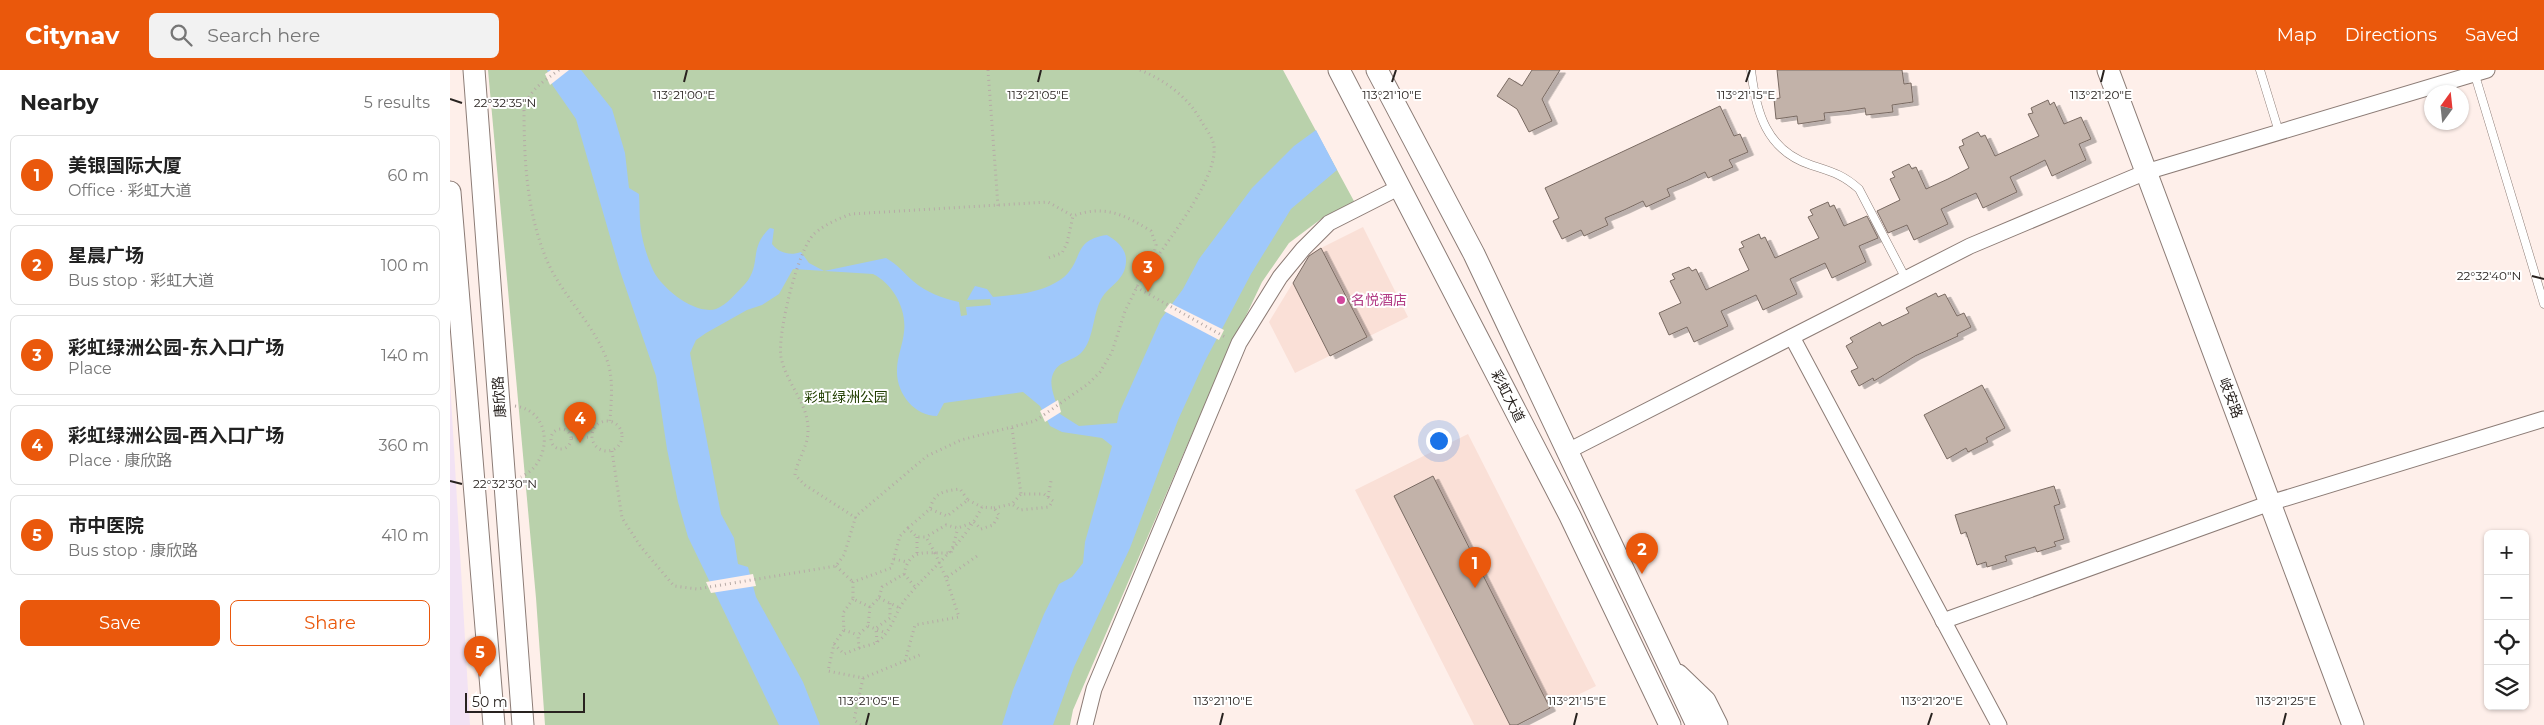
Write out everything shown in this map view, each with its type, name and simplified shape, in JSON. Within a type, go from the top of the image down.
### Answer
[{"type":"street","name":"康欣路","points":[[474,70],[523,725]]},
{"type":"street","name":"彩虹大道","points":[[1339,70],[1570,516],[1670,725]]},
{"type":"street","points":[[1377,70],[1474,254],[1697,725]]},
{"type":"street","name":"岐安路","points":[[2108,70],[2353,725]]},
{"type":"street","points":[[1568,451],[1970,246],[2146,172],[2478,71]]},
{"type":"street","points":[[1085,725],[1094,689],[1239,344],[1280,277],[1303,249],[1329,223],[1400,187]]},
{"type":"street","points":[[450,192],[494,725]]},
{"type":"street","points":[[1792,337],[1999,725]]},
{"type":"street","points":[[1943,621],[2270,503],[2544,419]]},
{"type":"street","points":[[1666,663],[1705,701],[1717,725]]},
{"type":"lane","points":[[1751,70],[1755,103],[1762,123],[1775,141],[1791,155],[1810,165],[1832,170],[1846,178],[1859,189],[1906,279]]},
{"type":"lane","points":[[2260,70],[2279,132]]},
{"type":"lane","points":[[2478,71],[2544,304]]},
{"type":"path","points":[[559,70],[535,87],[524,106],[524,147],[531,214],[546,257],[566,294],[596,339],[608,361],[612,387],[610,421]]},
{"type":"path","points":[[988,70],[998,206]]},
{"type":"path","points":[[612,450],[622,518],[641,547],[674,586],[697,589],[836,566],[844,555],[856,518],[862,509],[927,456],[961,440],[1035,421],[1070,398],[1100,372],[1112,352],[1125,311],[1136,287],[1204,185],[1213,160],[1214,144],[1194,108],[1158,77],[1140,70]]},
{"type":"path","points":[[856,518],[805,485],[795,475],[808,433],[806,410],[781,358],[781,335],[788,298],[813,235],[829,223],[851,214],[1048,202],[1073,216]]},
{"type":"path","points":[[1073,216],[1088,210],[1125,215],[1151,231],[1156,246],[1151,265]]},
{"type":"path","points":[[1048,258],[1062,253],[1067,244],[1073,216]]},
{"type":"path","points":[[1136,287],[1226,337]]},
{"type":"path","points":[[500,405],[522,407],[537,416],[544,439],[541,458],[536,468],[506,485]]},
{"type":"path","points":[[610,421],[618,426],[622,435],[620,445],[612,450],[597,448],[592,437],[596,425],[610,421]]},
{"type":"path","points":[[1012,428],[1021,494]]},
{"type":"path","points":[[562,429],[569,432],[572,438],[570,444],[562,450],[556,448],[550,439],[553,433],[562,429]]},
{"type":"path","points":[[572,438],[592,437]]},
{"type":"path","points":[[544,439],[550,439]]},
{"type":"path","points":[[1048,496],[1051,481]]},
{"type":"path","points":[[854,582],[891,568],[900,536],[930,509],[932,500],[942,491],[960,489],[968,500],[982,507],[994,508],[1012,504],[1021,494],[1044,494],[1053,501],[1049,507],[1020,510],[1012,504]]},
{"type":"path","points":[[946,525],[947,516],[968,500]]},
{"type":"path","points":[[834,644],[844,654],[877,642],[886,633],[900,608],[916,588],[950,553],[974,522],[982,507]]},
{"type":"path","points":[[974,522],[981,529],[993,524],[999,515],[994,508]]},
{"type":"path","points":[[930,509],[947,516]]},
{"type":"path","points":[[908,528],[917,537],[926,537],[946,525],[958,528],[974,522]]},
{"type":"path","points":[[950,553],[958,528]]},
{"type":"path","points":[[917,537],[917,553]]},
{"type":"path","points":[[905,661],[915,625],[959,618],[946,578],[926,537]]},
{"type":"path","points":[[858,635],[868,626],[870,607],[879,598],[882,586],[904,574],[907,562],[917,553],[950,553]]},
{"type":"path","points":[[946,578],[977,556]]},
{"type":"path","points":[[894,559],[907,562]]},
{"type":"path","points":[[836,566],[854,582]]},
{"type":"path","points":[[904,574],[916,588]]},
{"type":"path","points":[[854,582],[853,599],[843,613],[844,630],[834,644],[828,670],[863,678],[922,654]]},
{"type":"path","points":[[879,598],[900,608]]},
{"type":"path","points":[[853,599],[870,607]]},
{"type":"path","points":[[876,628],[890,618],[890,603]]},
{"type":"path","points":[[868,626],[886,633]]},
{"type":"path","points":[[876,628],[877,642]]},
{"type":"path","points":[[844,630],[858,635]]},
{"type":"path","points":[[858,635],[859,648]]},
{"type":"path","points":[[861,725],[854,720],[863,678]]},
{"type":"shaded area","name":"名悦酒店","points":[[1363,227],[1408,317],[1295,373],[1269,322],[1311,253]]},
{"type":"shaded area","points":[[450,380],[470,725],[450,725]]},
{"type":"shaded area","points":[[1468,434],[1596,686],[1517,725],[1474,725],[1355,490]]},
{"type":"green space","name":"彩虹绿洲公园","points":[[488,70],[1283,70],[1355,203],[1321,219],[1289,243],[1262,282],[1214,383],[1073,710],[1070,725],[545,725],[536,598]]},
{"type":"water","points":[[547,70],[581,70],[612,109],[625,153],[629,188],[639,194],[641,231],[649,259],[658,279],[680,299],[708,310],[724,305],[750,277],[759,243],[763,235],[770,228],[774,229],[772,244],[778,250],[789,254],[801,252],[809,263],[824,271],[793,269],[779,294],[762,305],[747,310],[706,333],[696,340],[690,353],[721,514],[734,538],[738,564],[748,567],[756,597],[803,682],[820,725],[779,725],[688,537],[678,502],[667,449],[656,376],[620,271],[576,119],[553,86]]},
{"type":"water","points":[[1316,130],[1337,170],[1291,209],[1251,274],[1205,361],[1178,420],[1130,548],[1074,667],[1053,725],[1002,725],[1013,690],[1044,614],[1059,584],[1072,577],[1083,563],[1085,542],[1112,446],[1102,438],[1062,432],[1050,426],[1040,406],[1023,392],[944,403],[937,416],[929,415],[914,408],[903,395],[897,379],[897,365],[904,323],[901,306],[897,298],[887,284],[873,274],[824,271],[886,258],[924,289],[941,297],[959,302],[961,316],[967,315],[966,307],[991,305],[990,299],[967,300],[975,286],[987,289],[993,297],[1036,291],[1044,288],[1060,280],[1068,273],[1082,247],[1095,238],[1107,235],[1123,249],[1126,257],[1125,268],[1121,277],[1099,302],[1086,347],[1077,356],[1057,367],[1051,381],[1060,414],[1079,426],[1117,423],[1119,413],[1161,319],[1183,289],[1199,259],[1252,188],[1294,146]]},
{"type":"pier","points":[[551,70],[569,70],[550,85],[545,74]]},
{"type":"pier","points":[[1170,303],[1224,330],[1219,340],[1164,311]]},
{"type":"pier","points":[[1058,400],[1061,412],[1045,422],[1040,411]]},
{"type":"pier","points":[[753,574],[756,586],[711,593],[706,582]]},
{"type":"building","points":[[1532,70],[1560,70],[1542,99],[1552,121],[1529,132],[1517,109],[1497,96],[1509,78],[1522,86]]},
{"type":"building","points":[[1777,70],[1902,70],[1904,84],[1911,83],[1913,102],[1892,105],[1893,112],[1866,115],[1865,108],[1824,113],[1825,120],[1798,124],[1797,116],[1776,119],[1774,99],[1780,98]]},
{"type":"building","points":[[2048,100],[2050,105],[2054,102],[2064,124],[2081,117],[2091,139],[2079,144],[2086,160],[2052,176],[2045,160],[2010,177],[2017,192],[1983,208],[1976,193],[1958,201],[1941,209],[1948,224],[1914,240],[1907,225],[1888,233],[1877,211],[1900,200],[1890,179],[1895,177],[1892,172],[1909,164],[1912,169],[1916,167],[1926,189],[1948,179],[1969,168],[1959,147],[1964,145],[1962,140],[1978,132],[1981,137],[1985,135],[1995,156],[2039,136],[2028,114],[2033,113],[2031,108]]},
{"type":"building","points":[[1720,106],[1734,136],[1740,134],[1748,152],[1729,160],[1733,167],[1708,178],[1705,172],[1667,189],[1670,196],[1646,207],[1643,201],[1605,218],[1608,225],[1584,236],[1581,230],[1562,239],[1553,221],[1559,218],[1545,188]]},
{"type":"building","points":[[1828,202],[1830,207],[1834,205],[1844,226],[1867,216],[1878,238],[1859,246],[1866,262],[1832,278],[1825,263],[1790,279],[1797,294],[1763,310],[1756,295],[1721,311],[1728,326],[1694,342],[1687,327],[1669,335],[1659,313],[1681,303],[1670,281],[1675,279],[1672,274],[1689,267],[1692,271],[1696,269],[1706,290],[1749,270],[1739,249],[1744,247],[1741,242],[1759,234],[1761,239],[1765,237],[1775,258],[1819,238],[1808,217],[1813,215],[1810,210]]},
{"type":"building","points":[[1321,248],[1367,337],[1330,356],[1293,283],[1309,256]]},
{"type":"building","points":[[1936,293],[1938,297],[1945,294],[1957,316],[1964,313],[1971,327],[1957,334],[1958,336],[1915,356],[1874,381],[1873,378],[1859,386],[1851,371],[1858,368],[1846,346],[1853,342],[1850,338],[1880,322],[1882,326],[1909,313],[1906,308]]},
{"type":"building","points":[[1982,385],[2005,428],[1986,438],[1988,442],[1968,452],[1966,448],[1947,459],[1924,415]]},
{"type":"building","points":[[1433,476],[1550,708],[1517,725],[1510,725],[1394,496]]},
{"type":"building","points":[[2054,486],[2060,504],[2054,506],[2064,539],[2054,542],[2056,546],[2037,552],[2035,547],[2005,556],[2007,561],[1987,567],[1986,562],[1977,565],[1966,532],[1961,534],[1955,515]]},
{"type":"place","name":"彩虹绿洲公园-东入口广场","points":[[1148,292]]},
{"type":"place","name":"名悦酒店","points":[[1341,300]]},
{"type":"place","name":"彩虹绿洲公园-西入口广场","points":[[580,443]]},
{"type":"place","name":"星晨广场","points":[[1642,574]]},
{"type":"place","name":"美银国际大厦","points":[[1475,588]]},
{"type":"place","name":"市中医院","points":[[480,677]]}]
